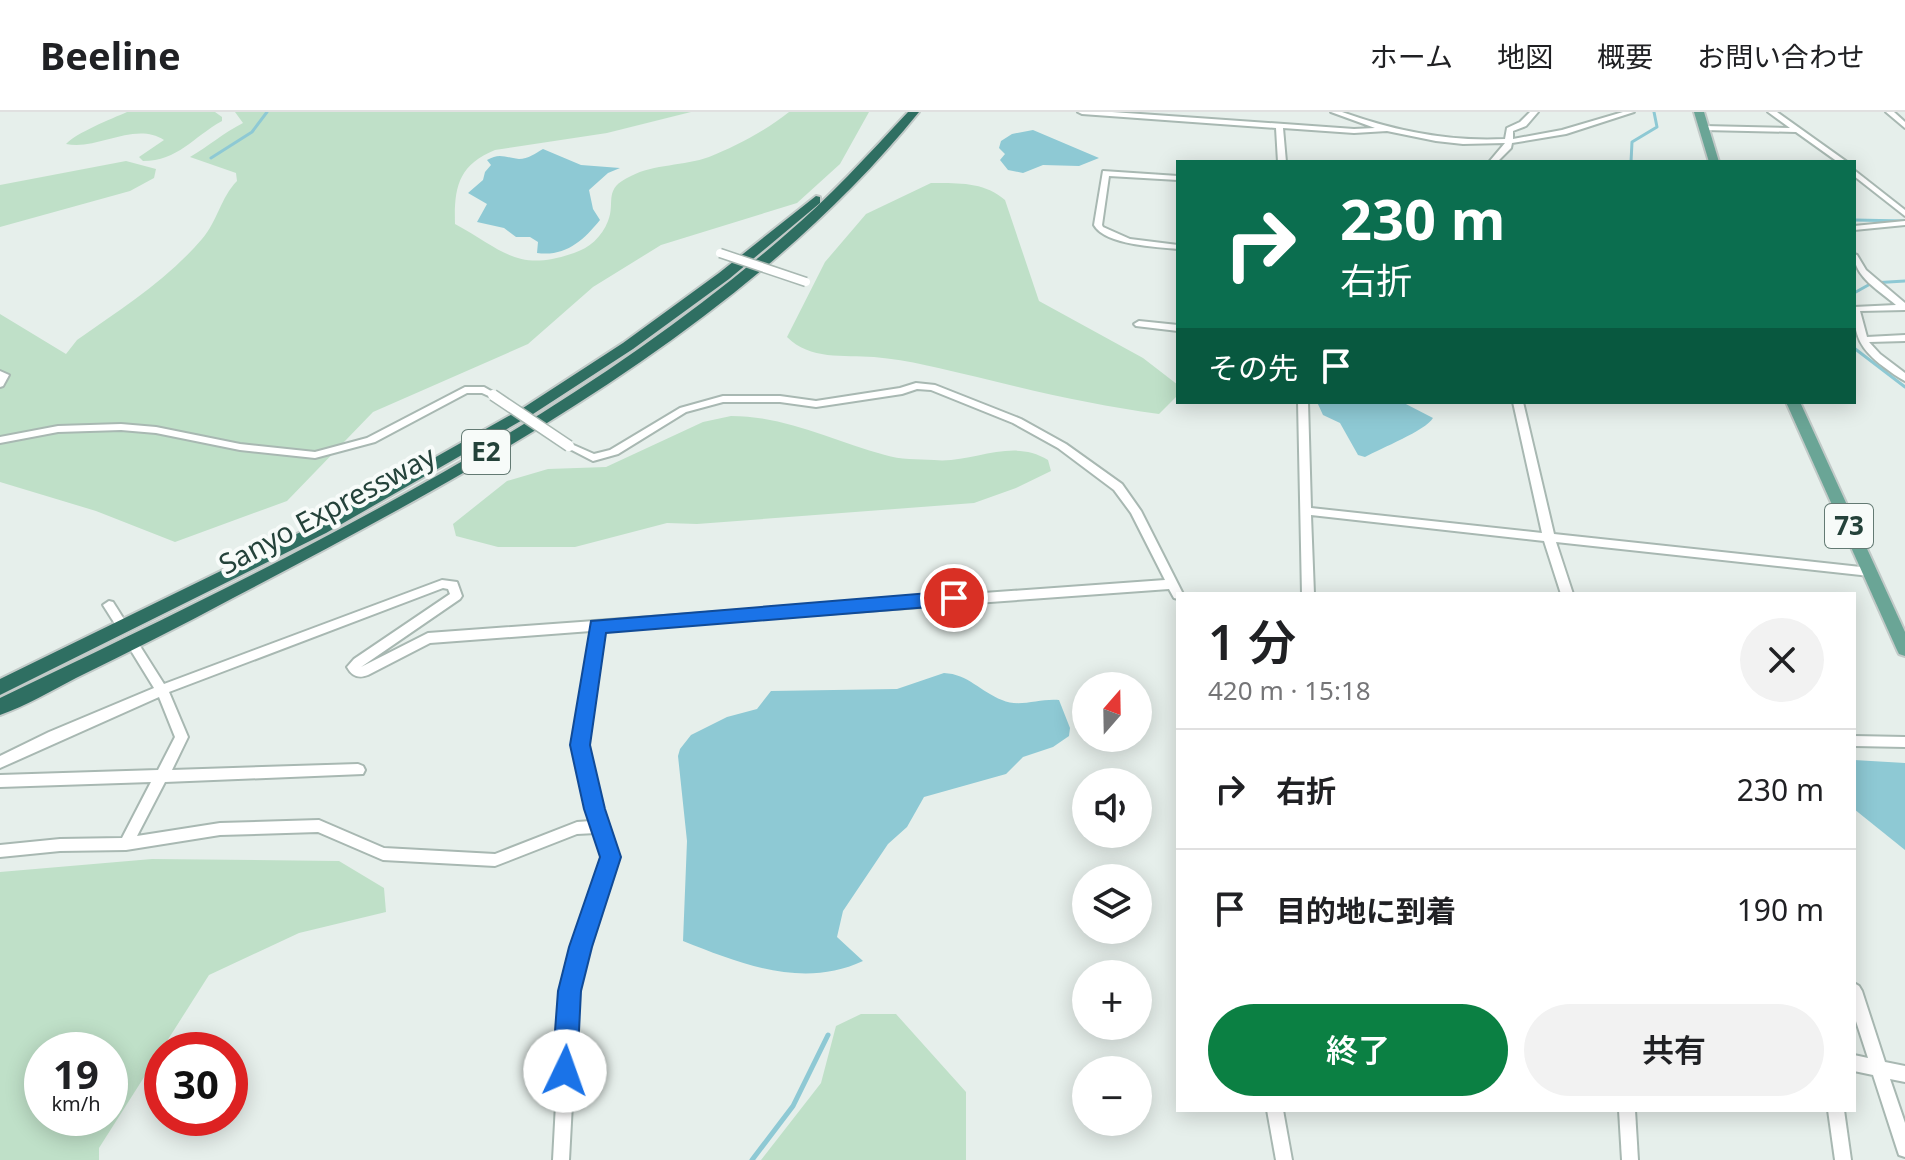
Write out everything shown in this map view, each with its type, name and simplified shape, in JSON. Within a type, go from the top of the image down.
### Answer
[{"type":"highway","name":"Sanyo Expressway","points":[[0,687],[390,490],[591,372],[715,285],[758,250],[824,193],[898,112]]},
{"type":"highway","name":"Sanyo Expressway","points":[[0,707],[261,577],[408,497],[606,379],[773,255],[837,197],[914,112]]},
{"type":"main road","points":[[1699,112],[1713,160]]},
{"type":"main road","name":"73","points":[[1794,404],[1905,650]]},
{"type":"street","points":[[1082,112],[1354,131],[1387,129]]},
{"type":"street","points":[[1239,123],[1240,112]]},
{"type":"street","points":[[1335,112],[1387,129],[1443,139],[1510,141],[1556,134],[1630,112]]},
{"type":"street","points":[[1495,160],[1510,141],[1510,130],[1523,124],[1534,112]]},
{"type":"street","points":[[1772,112],[1840,160]]},
{"type":"street","points":[[1890,112],[1905,126]]},
{"type":"street","points":[[1279,126],[1282,160]]},
{"type":"street","points":[[1704,128],[1798,130]]},
{"type":"street","points":[[1176,178],[1106,173],[1098,225],[1100,229],[1128,241],[1176,247]]},
{"type":"street","points":[[1856,174],[1905,214]]},
{"type":"street","points":[[1856,228],[1905,223]]},
{"type":"street","points":[[720,253],[806,282]]},
{"type":"street","points":[[1856,261],[1859,268],[1904,307]]},
{"type":"street","points":[[1856,309],[1904,307]]},
{"type":"street","points":[[1856,313],[1869,353],[1902,373]]},
{"type":"street","points":[[1139,324],[1176,328]]},
{"type":"street","points":[[1863,340],[1905,338]]},
{"type":"street","points":[[0,374],[4,375],[0,384]]},
{"type":"street","points":[[0,440],[58,429],[121,427],[156,430],[240,447],[315,455],[371,440],[465,390],[484,390],[569,446],[593,458],[614,452],[683,410],[723,399],[743,397],[816,404],[916,386],[932,387],[1017,421],[1062,446],[1118,487],[1136,511],[1175,589],[842,606],[428,638],[364,672],[357,672],[353,667],[358,662],[456,596],[453,585],[442,584],[222,664],[163,692],[83,721],[0,762]]},
{"type":"street","points":[[1303,404],[1308,592]]},
{"type":"street","points":[[1518,404],[1549,538],[1566,592]]},
{"type":"street","points":[[1306,511],[1870,572]]},
{"type":"street","points":[[109,605],[119,621]]},
{"type":"street","points":[[561,1160],[570,991],[580,947],[611,857],[600,827],[580,745],[598,626]]},
{"type":"street","points":[[126,844],[182,737],[163,692],[136,649]]},
{"type":"street","points":[[1856,741],[1905,742]]},
{"type":"street","points":[[0,781],[358,770]]},
{"type":"street","points":[[0,851],[60,845],[126,844],[220,829],[319,826],[383,854],[495,860],[577,828],[600,827]]},
{"type":"street","points":[[1856,997],[1905,1149]]},
{"type":"street","points":[[1856,1063],[1905,1074]]},
{"type":"street","points":[[1275,1112],[1284,1160]]},
{"type":"street","points":[[1627,1112],[1630,1160]]},
{"type":"street","points":[[1836,1112],[1843,1160]]},
{"type":"green space","points":[[127,112],[215,112],[222,117],[222,121],[176,153],[155,160],[143,161],[139,157],[164,140],[152,135],[128,135],[90,144],[66,144],[85,131]]},
{"type":"green space","points":[[235,112],[691,112],[607,133],[495,150],[473,163],[457,189],[455,224],[511,256],[538,261],[574,253],[594,241],[608,221],[613,191],[631,176],[649,169],[709,157],[750,138],[789,112],[869,112],[840,164],[797,203],[661,245],[593,287],[528,344],[373,412],[287,501],[175,542],[96,511],[0,482],[0,314],[66,354],[77,340],[174,268],[207,232],[237,181],[236,173],[190,157],[243,123]]},
{"type":"green space","points":[[126,161],[156,169],[154,178],[130,191],[0,227],[0,185]]},
{"type":"green space","points":[[931,183],[980,187],[997,194],[1005,200],[1039,301],[1143,358],[1176,383],[1176,397],[1159,414],[1068,398],[913,363],[806,350],[787,337],[825,262],[866,214]]},
{"type":"green space","points":[[731,416],[771,420],[903,459],[948,460],[1020,451],[1048,460],[1051,471],[974,503],[697,524],[667,523],[575,547],[498,547],[456,536],[453,524],[507,481],[548,469],[606,467],[703,422]]},
{"type":"green space","points":[[152,859],[339,861],[384,888],[386,912],[299,933],[209,975],[173,1032],[144,1032],[144,1077],[128,1102],[128,1032],[24,1032],[24,1136],[107,1136],[99,1148],[99,1160],[0,1160],[0,872]]},
{"type":"green space","points":[[861,1014],[896,1014],[966,1092],[966,1160],[761,1160],[821,1083],[836,1026]]},
{"type":"water","points":[[1033,130],[1099,158],[1079,166],[1043,165],[1023,173],[1008,170],[1000,160],[1005,154],[999,148],[1001,141],[1012,134]]},
{"type":"water","points":[[543,149],[581,165],[620,168],[608,173],[589,190],[593,209],[600,220],[594,228],[573,246],[547,254],[537,253],[538,242],[530,237],[516,237],[504,228],[477,222],[487,204],[468,193],[483,180],[491,165],[487,160],[499,156],[522,159]]},
{"type":"water","points":[[1318,404],[1406,404],[1433,418],[1412,434],[1365,457],[1358,455],[1340,423],[1323,415]]},
{"type":"water","points":[[944,673],[967,680],[994,697],[1009,702],[1059,700],[1070,728],[1069,736],[1053,747],[1023,757],[1006,774],[924,797],[907,827],[888,844],[843,911],[837,937],[863,961],[818,973],[795,973],[750,965],[683,941],[687,841],[678,756],[691,735],[727,717],[757,709],[771,691],[897,689]]},
{"type":"water","points":[[1856,760],[1905,763],[1905,850],[1856,811]]},
{"type":"waterway","points":[[211,158],[252,132],[267,112]]},
{"type":"waterway","points":[[1631,160],[1632,142],[1657,127],[1654,112]]},
{"type":"waterway","points":[[1856,220],[1905,221]]},
{"type":"waterway","points":[[1856,292],[1872,283],[1905,281]]},
{"type":"waterway","points":[[1856,350],[1905,387]]},
{"type":"waterway","points":[[752,1160],[793,1106],[828,1035]]},
{"type":"route","points":[[565,1071],[570,991],[580,947],[611,857],[594,809],[580,745],[598,626],[954,598]]}]
